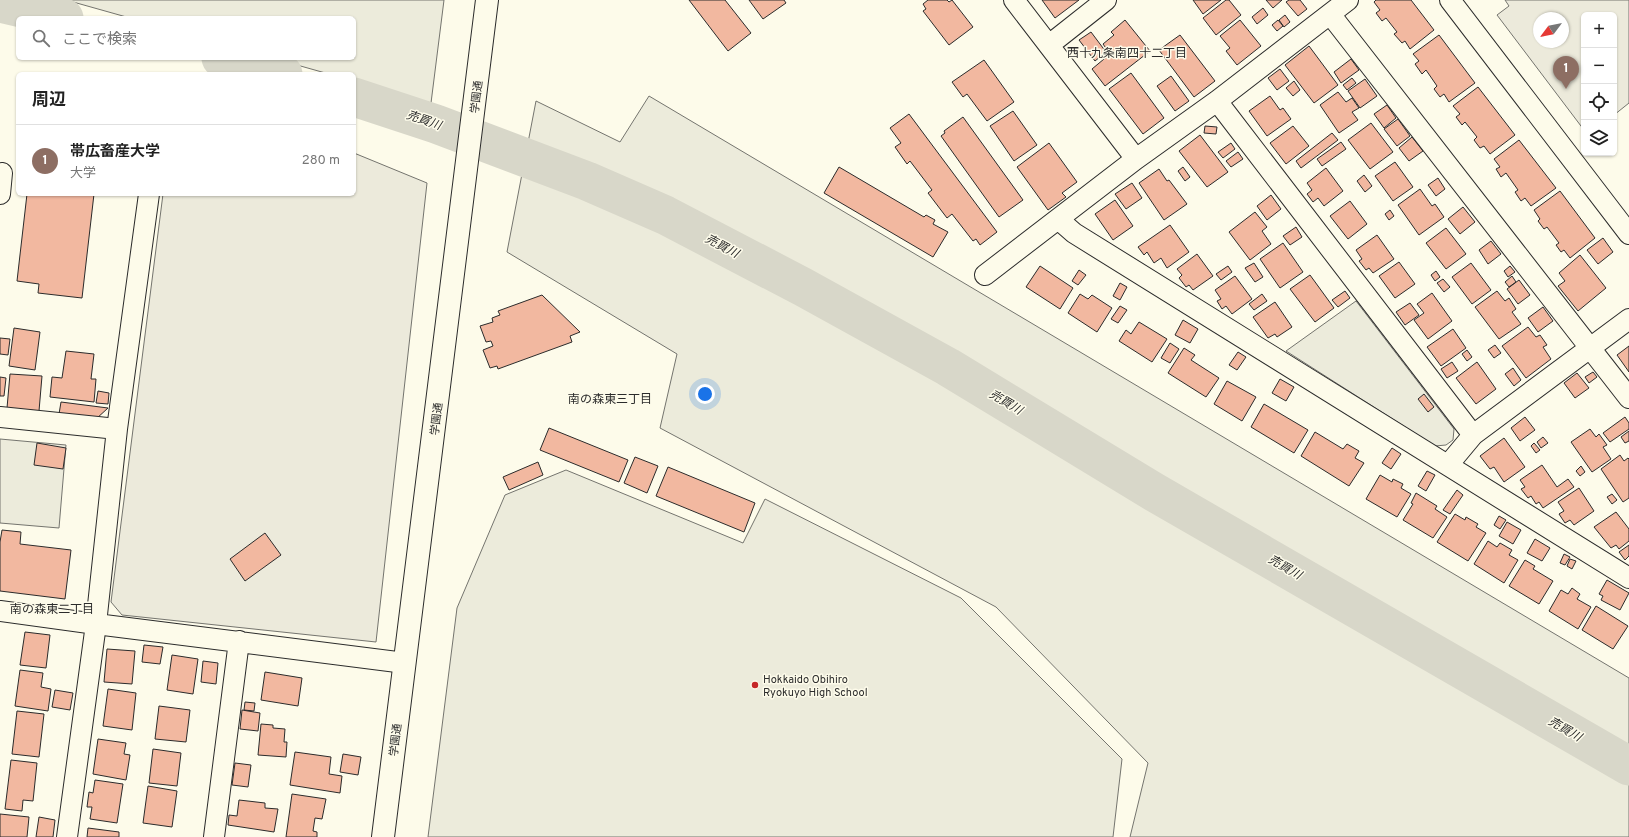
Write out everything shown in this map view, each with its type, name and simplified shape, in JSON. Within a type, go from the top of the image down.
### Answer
[{"type":"street","name":"学園通","points":[[383,837],[487,0]]},
{"type":"street","points":[[1014,0],[1136,159]]},
{"type":"street","points":[[1049,45],[1106,0]]},
{"type":"street","points":[[985,275],[1136,159],[1217,101],[1348,0]]},
{"type":"street","points":[[1450,0],[1629,234]]},
{"type":"street","points":[[1330,14],[1629,398]]},
{"type":"street","points":[[1217,101],[1473,435]]},
{"type":"street","points":[[0,194],[7,172]]},
{"type":"street","points":[[67,837],[96,624],[117,429],[149,196]]},
{"type":"street","points":[[1058,219],[1074,233],[1629,578]]},
{"type":"street","points":[[1448,465],[1473,435],[1629,318]]},
{"type":"street","points":[[0,417],[117,429]]},
{"type":"street","points":[[0,611],[405,663]]},
{"type":"street","points":[[214,837],[239,641]]},
{"type":"shaded area","points":[[66,0],[444,0],[431,103],[356,82],[356,72],[322,72],[279,60],[356,60],[356,16],[123,16]]},
{"type":"shaded area","points":[[1505,0],[1629,0],[1629,103],[1617,113],[1617,12],[1581,12],[1581,126],[1497,15],[1509,6]]},
{"type":"shaded area","points":[[649,96],[1629,678],[1629,837],[1130,837],[1148,763],[996,607],[660,428],[677,354],[507,252],[536,101],[620,142]]},
{"type":"shaded area","points":[[356,154],[427,183],[376,642],[122,615],[111,602],[163,196],[356,196]]},
{"type":"shaded area","points":[[1356,301],[1454,429],[1453,440],[1446,445],[1435,446],[1286,351]]},
{"type":"shaded area","points":[[0,439],[66,445],[59,528],[0,523]]},
{"type":"shaded area","name":"Hokkaido Obihiro Ryokuyo High School","points":[[566,470],[743,543],[765,499],[961,598],[1122,759],[1113,837],[428,837],[457,608],[505,495]]},
{"type":"building","points":[[689,0],[725,0],[751,33],[728,51]]},
{"type":"building","points":[[749,0],[784,0],[786,3],[763,19]]},
{"type":"building","points":[[928,0],[947,0],[949,2],[952,0],[973,27],[949,45],[923,11],[926,9],[923,4]]},
{"type":"building","points":[[1042,0],[1079,0],[1055,18]]},
{"type":"building","points":[[1193,0],[1221,0],[1203,14]]},
{"type":"building","points":[[1226,0],[1229,0],[1241,15],[1216,35],[1203,18]]},
{"type":"building","points":[[1266,0],[1282,0],[1273,8]]},
{"type":"building","points":[[1289,0],[1300,0],[1307,9],[1298,16],[1286,2]]},
{"type":"building","points":[[1376,0],[1411,0],[1434,30],[1410,49],[1405,41],[1402,43],[1394,34],[1397,32],[1386,18],[1382,21],[1376,13],[1380,10],[1374,2]]},
{"type":"building","points":[[1263,8],[1268,15],[1257,24],[1252,17]]},
{"type":"building","points":[[1285,15],[1290,22],[1284,27],[1279,20]]},
{"type":"building","points":[[1125,20],[1150,51],[1105,86],[1092,69],[1110,54],[1103,44],[1114,35],[1111,32]]},
{"type":"building","points":[[1240,20],[1261,46],[1237,65],[1226,51],[1230,48],[1220,36]]},
{"type":"building","points":[[1278,20],[1283,26],[1277,31],[1272,25]]},
{"type":"building","points":[[1091,32],[1106,52],[1095,61],[1079,40]]},
{"type":"building","points":[[1180,35],[1215,81],[1194,97],[1159,50]]},
{"type":"building","points":[[1439,35],[1475,83],[1449,102],[1444,94],[1440,97],[1434,89],[1437,86],[1426,70],[1422,74],[1415,64],[1419,61],[1413,54]]},
{"type":"building","points":[[1309,46],[1338,85],[1314,103],[1285,65]]},
{"type":"building","points":[[1351,59],[1359,70],[1341,83],[1334,72]]},
{"type":"building","points":[[984,60],[1014,102],[987,121],[967,94],[963,97],[952,82]]},
{"type":"building","points":[[1280,69],[1289,81],[1277,90],[1268,78]]},
{"type":"building","points":[[1131,73],[1164,118],[1143,134],[1109,89]]},
{"type":"building","points":[[1171,76],[1189,101],[1175,111],[1157,86]]},
{"type":"building","points":[[1352,78],[1356,83],[1347,90],[1343,85]]},
{"type":"building","points":[[1365,79],[1377,96],[1360,108],[1348,91]]},
{"type":"building","points":[[1294,81],[1300,90],[1293,96],[1286,88]]},
{"type":"building","points":[[1478,87],[1515,135],[1490,154],[1484,146],[1480,148],[1474,140],[1477,137],[1465,122],[1462,125],[1456,117],[1460,114],[1453,106]]},
{"type":"building","points":[[1338,92],[1346,102],[1352,98],[1359,108],[1352,112],[1358,120],[1339,133],[1320,105]]},
{"type":"building","points":[[1270,96],[1280,110],[1283,108],[1291,119],[1267,136],[1249,111]]},
{"type":"building","points":[[1387,105],[1396,118],[1384,128],[1374,114]]},
{"type":"building","points":[[1013,111],[1037,145],[1014,161],[990,126]]},
{"type":"building","points":[[909,114],[997,232],[980,245],[976,239],[973,241],[952,214],[947,218],[928,193],[932,190],[910,161],[907,164],[895,147],[901,143],[890,128]]},
{"type":"building","points":[[963,117],[1023,200],[999,217],[941,136],[945,133],[944,131]]},
{"type":"building","points":[[1398,119],[1410,136],[1397,146],[1384,129]]},
{"type":"building","points":[[1371,123],[1393,152],[1370,169],[1348,140]]},
{"type":"building","points":[[1205,126],[1217,127],[1216,134],[1204,133]]},
{"type":"building","points":[[1293,126],[1309,146],[1286,164],[1270,143]]},
{"type":"building","points":[[1332,133],[1338,140],[1301,168],[1296,161]]},
{"type":"building","points":[[1200,135],[1228,172],[1207,187],[1179,151]]},
{"type":"building","points":[[1412,137],[1423,151],[1409,161],[1399,148]]},
{"type":"building","points":[[1519,140],[1556,188],[1531,206],[1525,198],[1521,201],[1515,192],[1518,190],[1506,173],[1501,177],[1496,169],[1500,167],[1494,159]]},
{"type":"building","points":[[1341,142],[1346,149],[1322,166],[1317,159]]},
{"type":"building","points":[[1049,143],[1077,182],[1062,193],[1066,197],[1048,210],[1017,167]]},
{"type":"building","points":[[1231,143],[1235,149],[1223,158],[1218,152]]},
{"type":"building","points":[[1238,152],[1243,159],[1231,167],[1226,161]]},
{"type":"building","points":[[1395,162],[1413,187],[1393,201],[1375,176]]},
{"type":"building","points":[[839,167],[924,217],[926,215],[935,220],[933,224],[948,232],[933,257],[824,193]]},
{"type":"building","points":[[1183,167],[1190,177],[1185,181],[1178,171]]},
{"type":"building","points":[[1326,168],[1343,191],[1324,206],[1318,198],[1313,202],[1307,194],[1312,190],[1307,183]]},
{"type":"building","points":[[1159,169],[1167,181],[1169,180],[1187,204],[1164,220],[1139,183]]},
{"type":"building","points":[[1364,175],[1372,186],[1365,192],[1357,181]]},
{"type":"building","points":[[1438,178],[1445,189],[1436,196],[1428,185]]},
{"type":"building","points":[[1132,183],[1142,198],[1126,209],[1115,194]]},
{"type":"building","points":[[1420,189],[1432,206],[1435,204],[1444,217],[1419,235],[1398,205]]},
{"type":"building","points":[[1560,191],[1595,238],[1570,258],[1564,250],[1561,252],[1556,245],[1559,243],[1547,227],[1544,229],[1538,221],[1540,219],[1534,210]]},
{"type":"building","points":[[1271,195],[1281,209],[1267,220],[1257,206]]},
{"type":"building","points":[[27,196],[94,196],[82,298],[38,293],[39,284],[17,281]]},
{"type":"building","points":[[1115,200],[1133,226],[1113,240],[1095,214]]},
{"type":"building","points":[[1350,201],[1367,224],[1348,239],[1330,216]]},
{"type":"building","points":[[1463,207],[1475,222],[1460,234],[1448,219]]},
{"type":"building","points":[[1390,210],[1394,216],[1389,220],[1385,214]]},
{"type":"building","points":[[1255,212],[1267,227],[1262,231],[1271,244],[1250,260],[1229,232]]},
{"type":"building","points":[[1170,225],[1189,252],[1167,268],[1161,258],[1154,263],[1147,252],[1144,255],[1138,247]]},
{"type":"building","points":[[1296,227],[1302,237],[1290,245],[1283,236]]},
{"type":"building","points":[[1446,228],[1466,254],[1446,269],[1426,243]]},
{"type":"building","points":[[1377,235],[1394,259],[1373,273],[1369,268],[1366,270],[1359,261],[1362,259],[1356,250]]},
{"type":"building","points":[[1603,238],[1613,252],[1598,264],[1587,250]]},
{"type":"building","points":[[1491,241],[1501,254],[1488,264],[1479,250]]},
{"type":"building","points":[[1283,243],[1303,272],[1280,288],[1260,259]]},
{"type":"building","points":[[1197,254],[1213,276],[1193,290],[1189,285],[1186,287],[1179,278],[1182,275],[1177,269]]},
{"type":"building","points":[[1580,255],[1606,288],[1578,311],[1558,286],[1565,281],[1559,273]]},
{"type":"building","points":[[1399,262],[1415,284],[1395,298],[1379,276]]},
{"type":"building","points":[[1254,263],[1263,277],[1255,282],[1245,268]]},
{"type":"building","points":[[1471,263],[1491,290],[1472,304],[1452,277]]},
{"type":"building","points":[[1040,266],[1073,288],[1060,309],[1026,287]]},
{"type":"building","points":[[1228,266],[1232,272],[1221,280],[1216,274]]},
{"type":"building","points":[[1510,266],[1515,272],[1508,277],[1504,271]]},
{"type":"building","points":[[1079,270],[1086,275],[1078,285],[1072,281]]},
{"type":"building","points":[[1436,271],[1440,277],[1435,281],[1431,275]]},
{"type":"building","points":[[1310,275],[1334,308],[1315,322],[1290,289]]},
{"type":"building","points":[[1235,276],[1252,299],[1232,314],[1226,306],[1222,309],[1217,301],[1221,299],[1215,290]]},
{"type":"building","points":[[1512,276],[1516,282],[1509,287],[1505,282]]},
{"type":"building","points":[[1443,279],[1450,287],[1444,292],[1437,283]]},
{"type":"building","points":[[1519,280],[1530,295],[1518,304],[1507,289]]},
{"type":"building","points":[[1120,283],[1127,287],[1120,300],[1113,296]]},
{"type":"building","points":[[1345,291],[1350,298],[1338,307],[1332,300]]},
{"type":"building","points":[[1497,291],[1505,301],[1509,298],[1516,309],[1512,312],[1521,324],[1499,339],[1475,307]]},
{"type":"building","points":[[1432,293],[1452,321],[1428,339],[1414,320],[1424,313],[1417,304]]},
{"type":"building","points":[[1080,294],[1088,299],[1092,295],[1112,308],[1097,332],[1068,313]]},
{"type":"building","points":[[1262,294],[1267,301],[1254,310],[1249,304]]},
{"type":"building","points":[[542,295],[580,332],[570,336],[572,342],[498,369],[497,366],[490,368],[483,350],[493,346],[491,341],[486,342],[480,326],[493,322],[492,318],[500,315],[498,311]]},
{"type":"building","points":[[1275,302],[1292,327],[1277,337],[1275,334],[1268,338],[1253,317]]},
{"type":"building","points":[[1410,303],[1419,315],[1405,325],[1396,312]]},
{"type":"building","points":[[1120,306],[1127,310],[1118,323],[1111,319]]},
{"type":"building","points":[[1543,307],[1553,321],[1538,332],[1528,318]]},
{"type":"building","points":[[1183,320],[1198,329],[1190,343],[1175,335]]},
{"type":"building","points":[[1139,322],[1167,339],[1152,362],[1119,341],[1126,330],[1131,334]]},
{"type":"building","points":[[1528,327],[1536,337],[1540,335],[1547,345],[1543,347],[1551,359],[1526,378],[1502,346]]},
{"type":"building","points":[[14,328],[40,332],[35,370],[9,366]]},
{"type":"building","points":[[1453,329],[1466,348],[1441,366],[1427,347]]},
{"type":"building","points":[[0,338],[10,339],[8,355],[0,354]]},
{"type":"building","points":[[1170,343],[1179,349],[1170,363],[1161,358]]},
{"type":"building","points":[[1495,345],[1501,353],[1494,358],[1488,350]]},
{"type":"building","points":[[1629,346],[1629,372],[1617,355]]},
{"type":"building","points":[[1184,348],[1195,355],[1191,360],[1219,378],[1206,397],[1168,373]]},
{"type":"building","points":[[1467,350],[1472,357],[1467,361],[1462,354]]},
{"type":"building","points":[[66,351],[94,354],[91,379],[96,379],[94,402],[50,397],[52,377],[62,378]]},
{"type":"building","points":[[1238,352],[1246,357],[1237,370],[1229,365]]},
{"type":"building","points":[[1452,362],[1458,371],[1447,378],[1441,369]]},
{"type":"building","points":[[1477,362],[1496,389],[1476,404],[1456,378]]},
{"type":"building","points":[[1513,368],[1521,380],[1514,386],[1505,374]]},
{"type":"building","points":[[1593,372],[1597,377],[1589,383],[1585,377]]},
{"type":"building","points":[[1577,373],[1589,388],[1575,398],[1564,383]]},
{"type":"building","points":[[10,374],[42,376],[39,411],[7,408]]},
{"type":"building","points":[[0,377],[6,378],[4,396],[0,396]]},
{"type":"building","points":[[1280,379],[1294,387],[1286,401],[1272,393]]},
{"type":"building","points":[[1227,381],[1256,397],[1242,421],[1214,404]]},
{"type":"building","points":[[98,391],[109,393],[108,404],[96,403]]},
{"type":"building","points":[[1424,394],[1434,407],[1428,412],[1418,399]]},
{"type":"building","points":[[61,402],[108,408],[96,419],[59,414]]},
{"type":"building","points":[[1264,404],[1308,430],[1294,453],[1251,427]]},
{"type":"building","points":[[1525,417],[1535,430],[1520,441],[1511,428]]},
{"type":"building","points":[[1625,417],[1629,423],[1629,429],[1610,442],[1603,433]]},
{"type":"building","points":[[549,428],[628,460],[619,482],[540,450]]},
{"type":"building","points":[[1590,429],[1596,437],[1599,434],[1607,445],[1603,447],[1611,459],[1592,472],[1571,442]]},
{"type":"building","points":[[1629,431],[1629,441],[1625,443],[1621,437]]},
{"type":"building","points":[[1315,432],[1343,449],[1347,444],[1359,451],[1355,458],[1364,463],[1349,486],[1301,456]]},
{"type":"building","points":[[1543,437],[1548,443],[1541,448],[1537,442]]},
{"type":"building","points":[[1504,438],[1525,467],[1504,482],[1494,467],[1490,469],[1480,456]]},
{"type":"building","points":[[37,443],[66,448],[63,469],[34,465]]},
{"type":"building","points":[[1534,443],[1540,450],[1536,453],[1531,446]]},
{"type":"building","points":[[1392,448],[1401,454],[1391,469],[1382,463]]},
{"type":"building","points":[[1620,455],[1624,461],[1628,458],[1629,459],[1629,498],[1623,502],[1601,469]]},
{"type":"building","points":[[635,457],[658,466],[647,493],[624,483]]},
{"type":"building","points":[[538,462],[543,475],[509,490],[503,477]]},
{"type":"building","points":[[1542,465],[1557,487],[1568,479],[1574,487],[1543,508],[1539,502],[1536,504],[1531,496],[1528,498],[1521,489],[1525,487],[1520,480]]},
{"type":"building","points":[[1581,466],[1585,472],[1580,476],[1576,471]]},
{"type":"building","points":[[668,467],[755,503],[744,532],[656,496]]},
{"type":"building","points":[[1427,471],[1435,475],[1426,491],[1418,486]]},
{"type":"building","points":[[1380,475],[1392,482],[1393,479],[1403,484],[1401,488],[1411,494],[1397,517],[1366,499]]},
{"type":"building","points":[[1579,488],[1594,511],[1574,525],[1570,520],[1565,523],[1559,514],[1564,511],[1558,502]]},
{"type":"building","points":[[1457,490],[1463,495],[1450,514],[1443,510]]},
{"type":"building","points":[[1416,493],[1437,506],[1435,509],[1447,517],[1433,538],[1403,520],[1413,504],[1411,503]]},
{"type":"building","points":[[1612,494],[1617,500],[1612,504],[1607,497]]},
{"type":"building","points":[[1616,512],[1629,529],[1629,541],[1619,549],[1616,545],[1611,548],[1594,527]]},
{"type":"building","points":[[1455,514],[1465,520],[1466,517],[1478,524],[1476,527],[1486,533],[1468,561],[1437,542]]},
{"type":"building","points":[[1499,516],[1506,520],[1500,529],[1494,525]]},
{"type":"building","points":[[1507,522],[1521,530],[1513,544],[1499,536]]},
{"type":"building","points":[[2,530],[21,532],[20,544],[71,550],[65,599],[0,591],[0,542]]},
{"type":"building","points":[[265,533],[281,555],[245,581],[230,559]]},
{"type":"building","points":[[1535,539],[1550,548],[1542,561],[1527,553]]},
{"type":"building","points":[[1488,541],[1497,547],[1500,543],[1512,550],[1509,555],[1518,560],[1504,583],[1474,564]]},
{"type":"building","points":[[1629,545],[1629,556],[1625,560],[1619,552]]},
{"type":"building","points":[[1564,554],[1570,557],[1565,565],[1560,563]]},
{"type":"building","points":[[1570,559],[1576,561],[1572,569],[1567,566]]},
{"type":"building","points":[[1525,560],[1535,566],[1533,569],[1553,581],[1539,604],[1509,586]]},
{"type":"building","points":[[1607,580],[1629,593],[1620,610],[1601,600],[1603,596],[1599,594]]},
{"type":"building","points":[[1572,588],[1580,594],[1577,599],[1591,607],[1578,629],[1549,611],[1561,590],[1568,594]]},
{"type":"building","points":[[1596,606],[1628,626],[1613,649],[1582,630]]},
{"type":"building","points":[[25,632],[50,635],[46,668],[20,665]]},
{"type":"building","points":[[144,645],[163,647],[160,664],[142,662]]},
{"type":"building","points":[[107,649],[135,651],[132,684],[104,682]]},
{"type":"building","points":[[172,655],[198,659],[193,694],[167,690]]},
{"type":"building","points":[[203,661],[218,663],[216,684],[201,682]]},
{"type":"building","points":[[20,670],[43,673],[41,687],[51,689],[48,711],[15,706]]},
{"type":"building","points":[[265,672],[302,678],[298,706],[261,700]]},
{"type":"building","points":[[108,689],[136,693],[132,730],[103,726]]},
{"type":"building","points":[[55,690],[73,693],[70,710],[52,707]]},
{"type":"building","points":[[245,702],[255,703],[254,711],[244,710]]},
{"type":"building","points":[[159,706],[190,710],[186,742],[155,739]]},
{"type":"building","points":[[242,710],[260,713],[258,731],[240,729]]},
{"type":"building","points":[[17,711],[44,714],[39,757],[12,754]]},
{"type":"building","points":[[261,724],[273,725],[273,728],[285,729],[284,742],[287,742],[286,757],[258,755]]},
{"type":"building","points":[[98,739],[126,743],[124,754],[130,755],[126,780],[93,774]]},
{"type":"building","points":[[153,749],[181,753],[177,786],[149,783]]},
{"type":"building","points":[[295,752],[331,757],[329,774],[342,776],[340,793],[290,785]]},
{"type":"building","points":[[343,754],[361,757],[358,775],[340,772]]},
{"type":"building","points":[[11,760],[37,763],[33,801],[23,800],[22,811],[5,809]]},
{"type":"building","points":[[235,763],[251,765],[248,787],[232,785]]},
{"type":"building","points":[[95,780],[123,784],[117,823],[90,819],[92,807],[87,807],[89,792],[93,793]]},
{"type":"building","points":[[148,786],[177,791],[172,827],[143,823]]},
{"type":"building","points":[[292,794],[326,799],[322,819],[315,818],[313,831],[317,832],[317,837],[286,837]]},
{"type":"building","points":[[239,800],[265,803],[265,808],[278,809],[274,832],[228,825],[229,815],[237,816]]},
{"type":"building","points":[[0,814],[29,817],[27,837],[0,837]]},
{"type":"building","points":[[39,817],[55,820],[53,837],[36,837]]},
{"type":"building","points":[[88,828],[119,832],[119,837],[87,837]]},
{"type":"waterway","name":"売買川","points":[[0,3],[55,16]]},
{"type":"waterway","name":"売買川","points":[[229,60],[275,72]]},
{"type":"waterway","name":"売買川","points":[[356,98],[436,124],[587,181],[665,215],[803,287],[948,367],[1154,492],[1629,766]]},
{"type":"place","name":"帯広畜産大学","points":[[1566,89]]},
{"type":"place","name":"Hokkaido Obihiro Ryokuyo High School","points":[[755,685]]},
{"type":"district","name":"西十九条南四十二丁目","points":[[1127,53]]},
{"type":"district","name":"南の森東三丁目","points":[[610,399]]},
{"type":"district","name":"南の森東二丁目","points":[[52,609]]}]
